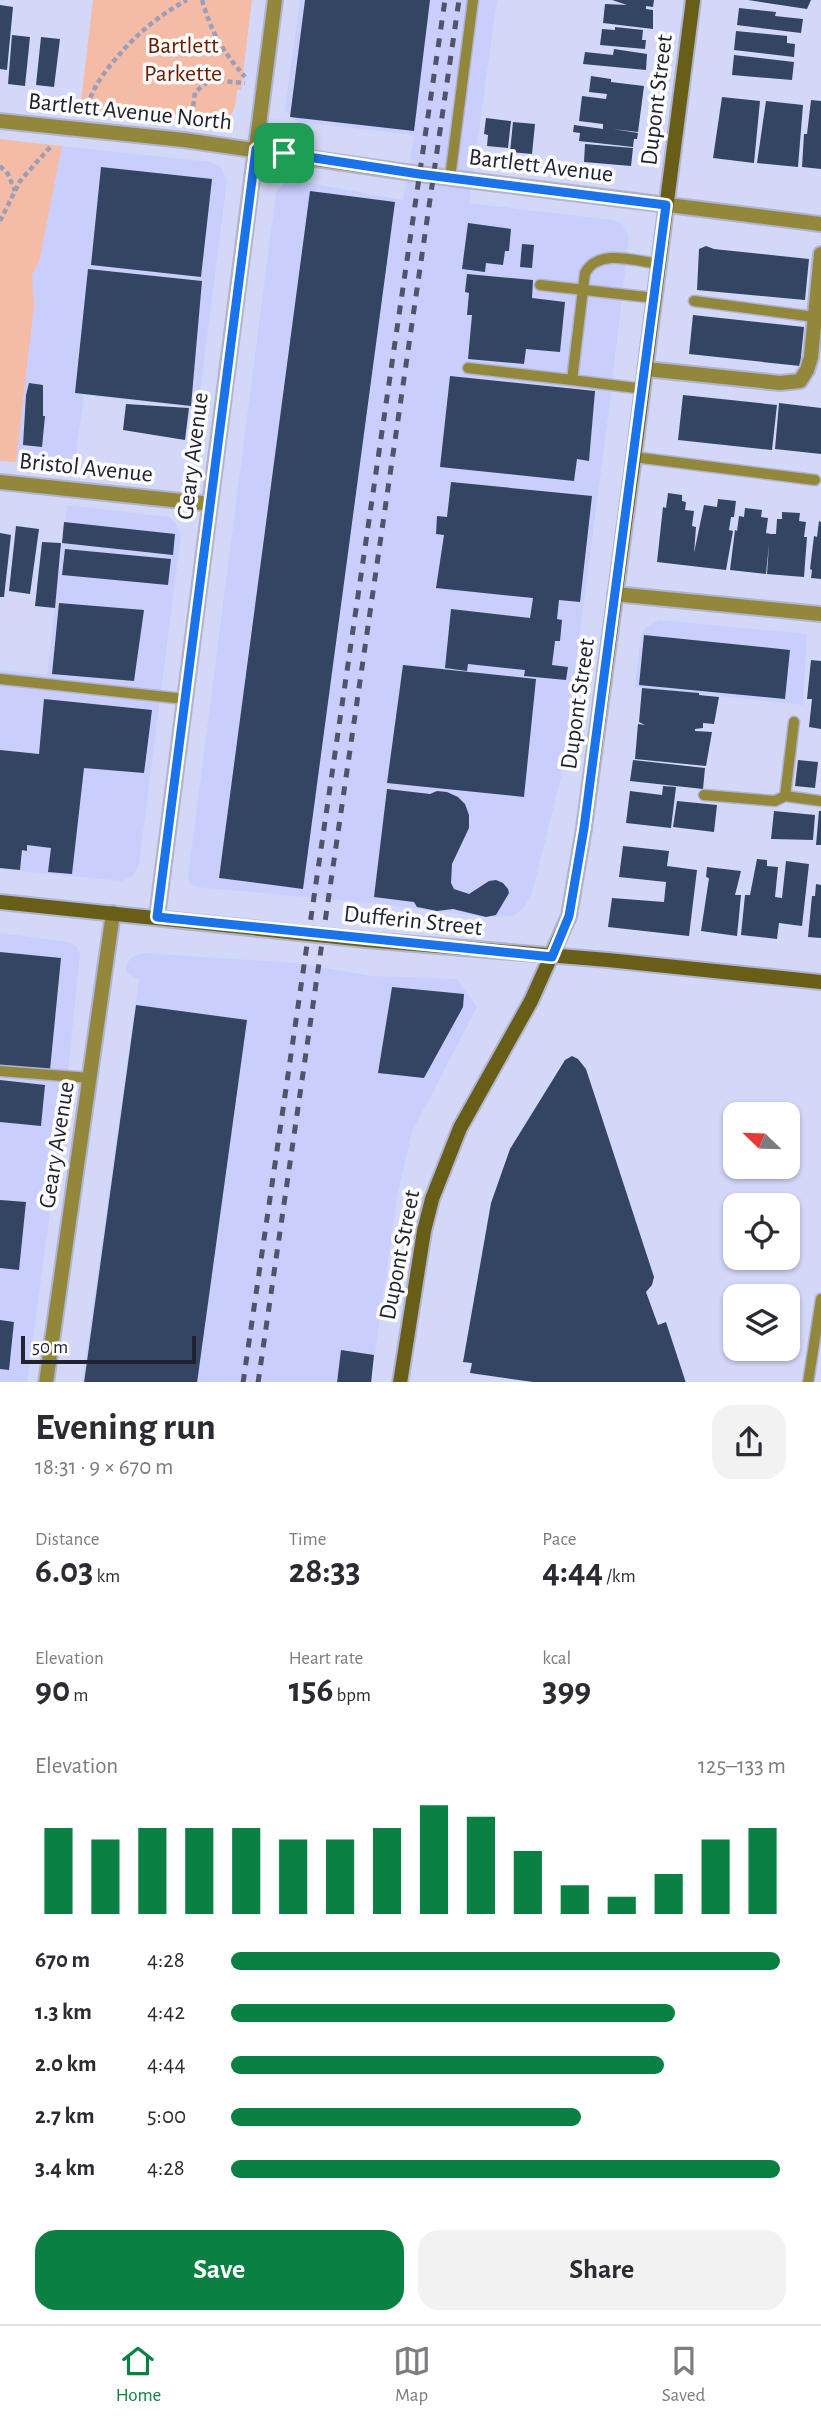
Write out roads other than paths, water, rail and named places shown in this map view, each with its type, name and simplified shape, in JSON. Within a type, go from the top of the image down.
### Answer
[{"type":"main road","name":"Dupont Street","points":[[400,1382],[424,1231],[432,1199],[460,1128],[531,1001],[569,916],[646,369],[693,0]]},
{"type":"main road","name":"Dufferin Street","points":[[0,902],[821,982]]},
{"type":"street","name":"Geary Avenue","points":[[157,917],[275,0]]},
{"type":"street","name":"Bartlett Avenue North","points":[[0,121],[256,149]]},
{"type":"street","name":"Bartlett Avenue","points":[[256,149],[450,178],[821,224]]},
{"type":"street","points":[[646,369],[780,383],[800,381],[811,357],[821,254]]},
{"type":"street","name":"Bristol Avenue","points":[[0,482],[210,504]]},
{"type":"street","points":[[615,594],[821,614]]},
{"type":"street","name":"Geary Avenue","points":[[46,1382],[113,913]]},
{"type":"lane","points":[[450,178],[474,0]]},
{"type":"lane","points":[[572,380],[584,273],[588,266],[601,258],[659,264]]},
{"type":"lane","points":[[540,285],[655,298]]},
{"type":"lane","points":[[694,301],[815,317]]},
{"type":"lane","points":[[468,368],[643,388]]},
{"type":"lane","points":[[634,457],[815,480]]},
{"type":"lane","points":[[0,679],[185,699]]},
{"type":"lane","points":[[785,796],[794,722]]},
{"type":"lane","points":[[704,795],[775,801],[785,796],[821,801]]},
{"type":"lane","points":[[0,1070],[90,1078]]},
{"type":"lane","points":[[808,1382],[821,1299]]},
{"type":"railway","points":[[243,1382],[445,0]]},
{"type":"railway","points":[[258,1382],[459,0]]},
{"type":"park label","name":"Bartlett Parkette","points":[[183,60]]}]
